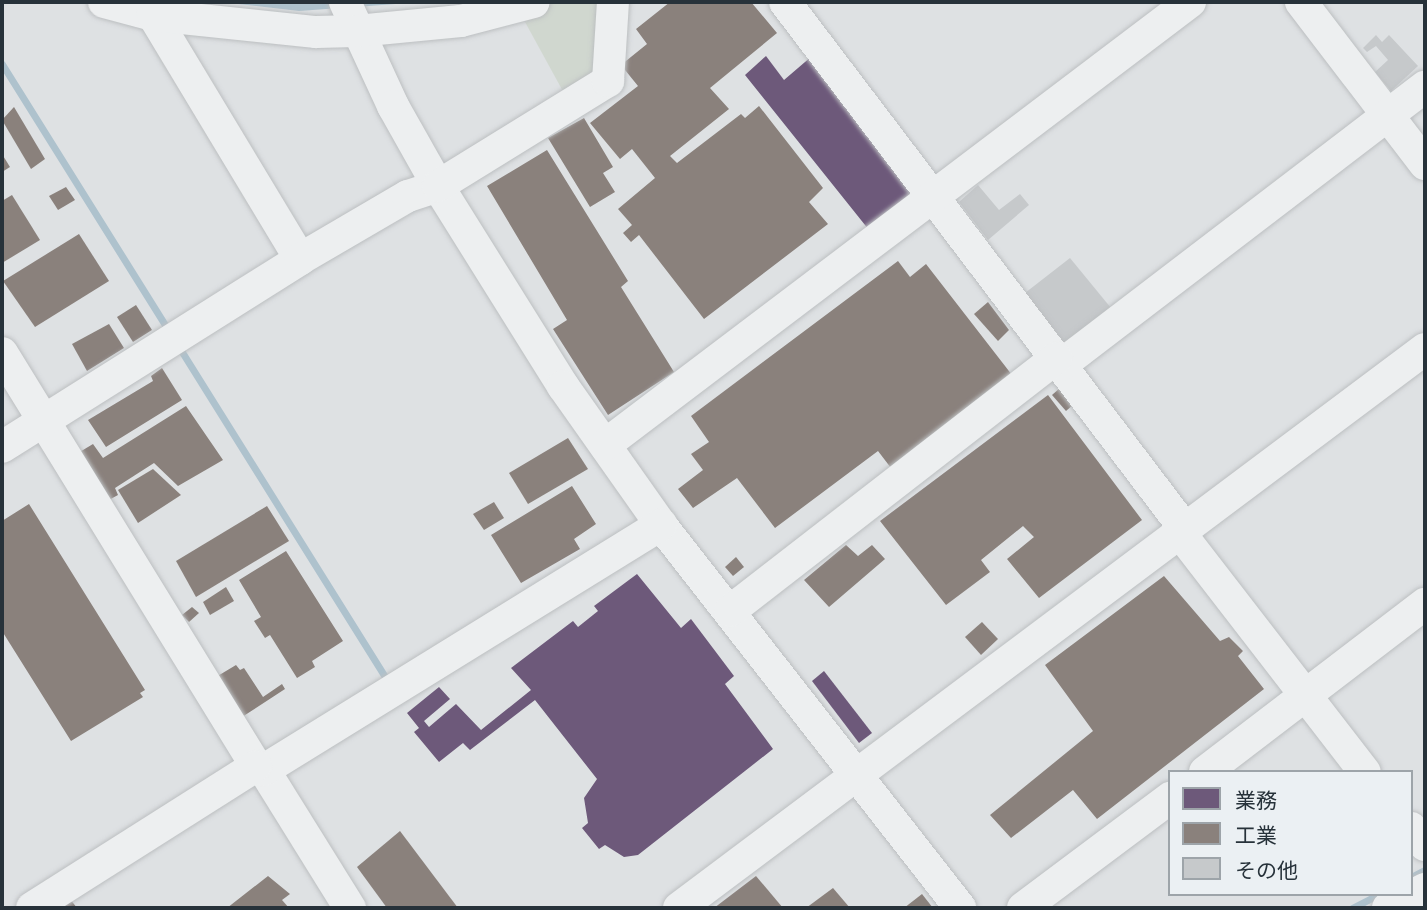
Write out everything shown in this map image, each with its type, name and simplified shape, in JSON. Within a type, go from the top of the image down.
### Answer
[{"type":"street","points":[[104,2],[153,15],[316,32],[352,18],[461,21],[534,2]]},
{"type":"street","points":[[2,447],[300,259],[408,196],[438,186],[608,81],[613,2]]},
{"type":"street","points":[[785,2],[1058,361],[1304,698],[1363,770]]},
{"type":"street","points":[[605,445],[1190,2]]},
{"type":"street","points":[[1301,2],[1425,164]]},
{"type":"street","points":[[153,15],[300,259]]},
{"type":"street","points":[[352,18],[438,186],[563,386],[661,524],[960,908]]},
{"type":"street","points":[[730,611],[1058,361],[1425,87]]},
{"type":"street","points":[[679,908],[1425,349]]},
{"type":"street","points":[[2,353],[350,908]]},
{"type":"street","points":[[32,908],[661,524]]},
{"type":"street","points":[[1208,770],[1425,604]]},
{"type":"street","points":[[1023,908],[1168,799]]},
{"type":"street","points":[[1413,830],[1425,845]]},
{"type":"street","points":[[1388,908],[1411,896]]},
{"type":"shaded area","points":[[555,2],[604,2],[601,73],[565,95],[519,11]]},
{"type":"water","points":[[220,2],[423,2],[299,11]]},
{"type":"building: 業務","points":[[766,56],[784,80],[812,56],[915,194],[869,230],[745,75]]},
{"type":"building: 業務","points":[[637,574],[681,628],[691,619],[734,676],[725,684],[773,749],[638,855],[624,857],[605,845],[599,849],[582,828],[588,823],[584,798],[597,779],[535,700],[470,750],[463,743],[439,762],[414,732],[419,728],[407,713],[439,687],[450,699],[424,721],[429,727],[456,704],[481,730],[531,690],[511,668],[573,621],[578,627],[598,611],[594,606]]},
{"type":"building: 業務","points":[[824,671],[872,733],[859,743],[812,681]]},
{"type":"building: 工業","points":[[670,2],[751,2],[777,33],[710,88],[729,109],[670,156],[677,163],[741,114],[745,118],[759,106],[823,188],[809,202],[828,224],[704,319],[639,235],[631,242],[623,233],[632,225],[618,209],[655,178],[632,149],[620,159],[590,123],[638,86],[621,65],[647,44],[636,29]]},
{"type":"building: 工業","points":[[14,107],[45,159],[31,169],[2,120]]},
{"type":"building: 工業","points":[[584,118],[613,167],[603,173],[615,192],[590,207],[548,138]]},
{"type":"building: 工業","points":[[547,150],[628,281],[621,287],[674,372],[608,415],[553,329],[567,320],[487,186]]},
{"type":"building: 工業","points":[[2,154],[10,167],[2,172]]},
{"type":"building: 工業","points":[[66,187],[75,200],[58,210],[49,196]]},
{"type":"building: 工業","points":[[12,195],[40,240],[2,263],[2,201]]},
{"type":"building: 工業","points":[[79,234],[109,281],[35,327],[3,281]]},
{"type":"building: 工業","points":[[898,261],[910,277],[926,264],[1012,375],[891,468],[878,451],[775,528],[737,478],[693,508],[678,489],[703,470],[691,454],[709,442],[691,416]]},
{"type":"building: 工業","points":[[988,302],[1009,330],[998,341],[974,314]]},
{"type":"building: 工業","points":[[136,305],[152,330],[133,342],[117,317]]},
{"type":"building: 工業","points":[[109,324],[124,348],[87,371],[72,344]]},
{"type":"building: 工業","points":[[162,368],[182,400],[106,447],[88,420],[153,381],[151,376]]},
{"type":"building: 工業","points":[[1060,388],[1074,404],[1066,411],[1052,395]]},
{"type":"building: 工業","points":[[1048,395],[1142,520],[1039,598],[1007,559],[1034,537],[1023,526],[981,560],[990,572],[946,605],[880,521]]},
{"type":"building: 工業","points":[[186,406],[223,460],[178,486],[154,463],[115,488],[118,495],[107,501],[78,453],[93,444],[103,458]]},
{"type":"building: 工業","points":[[568,438],[588,469],[528,504],[509,473]]},
{"type":"building: 工業","points":[[153,469],[181,495],[138,523],[118,490]]},
{"type":"building: 工業","points":[[572,486],[596,524],[574,539],[580,549],[521,583],[491,535]]},
{"type":"building: 工業","points":[[494,502],[504,518],[484,530],[473,514]]},
{"type":"building: 工業","points":[[29,504],[145,690],[140,693],[143,697],[71,741],[2,631],[2,521]]},
{"type":"building: 工業","points":[[267,506],[289,541],[196,597],[176,561]]},
{"type":"building: 工業","points":[[846,545],[858,556],[872,545],[885,559],[829,607],[804,580]]},
{"type":"building: 工業","points":[[286,551],[343,641],[312,661],[315,667],[297,678],[270,635],[265,638],[254,621],[261,617],[239,580]]},
{"type":"building: 工業","points":[[736,557],[744,567],[733,576],[725,567]]},
{"type":"building: 工業","points":[[1164,576],[1220,641],[1229,637],[1243,651],[1238,656],[1264,689],[1097,819],[1073,790],[1011,838],[990,815],[1093,731],[1045,665]]},
{"type":"building: 工業","points":[[226,587],[234,601],[210,615],[203,602]]},
{"type":"building: 工業","points":[[192,607],[199,613],[189,622],[182,615]]},
{"type":"building: 工業","points":[[982,622],[998,639],[981,655],[965,637]]},
{"type":"building: 工業","points":[[236,665],[240,670],[244,668],[263,697],[282,684],[285,689],[242,717],[216,677]]},
{"type":"building: 工業","points":[[400,831],[458,908],[387,908],[357,867]]},
{"type":"building: 工業","points":[[268,876],[290,894],[282,900],[289,908],[227,908]]},
{"type":"building: 工業","points":[[756,876],[783,908],[714,908]]},
{"type":"building: 工業","points":[[833,888],[850,908],[806,908]]},
{"type":"building: 工業","points":[[922,894],[933,908],[904,908]]},
{"type":"building: 工業","points":[[70,899],[77,908],[55,908]]},
{"type":"building: その他","points":[[1376,35],[1382,42],[1389,35],[1418,66],[1391,91],[1375,72],[1388,60],[1376,46],[1367,52],[1363,48]]},
{"type":"building: その他","points":[[978,185],[999,210],[1020,194],[1029,205],[988,240],[959,202]]},
{"type":"building: その他","points":[[1070,258],[1111,308],[1065,344],[1025,293]]},
{"type":"waterway","points":[[2,64],[169,331]]},
{"type":"waterway","points":[[177,344],[386,679]]},
{"type":"waterway","points":[[1413,876],[1425,870]]},
{"type":"waterway","points":[[1352,908],[1375,896]]}]
